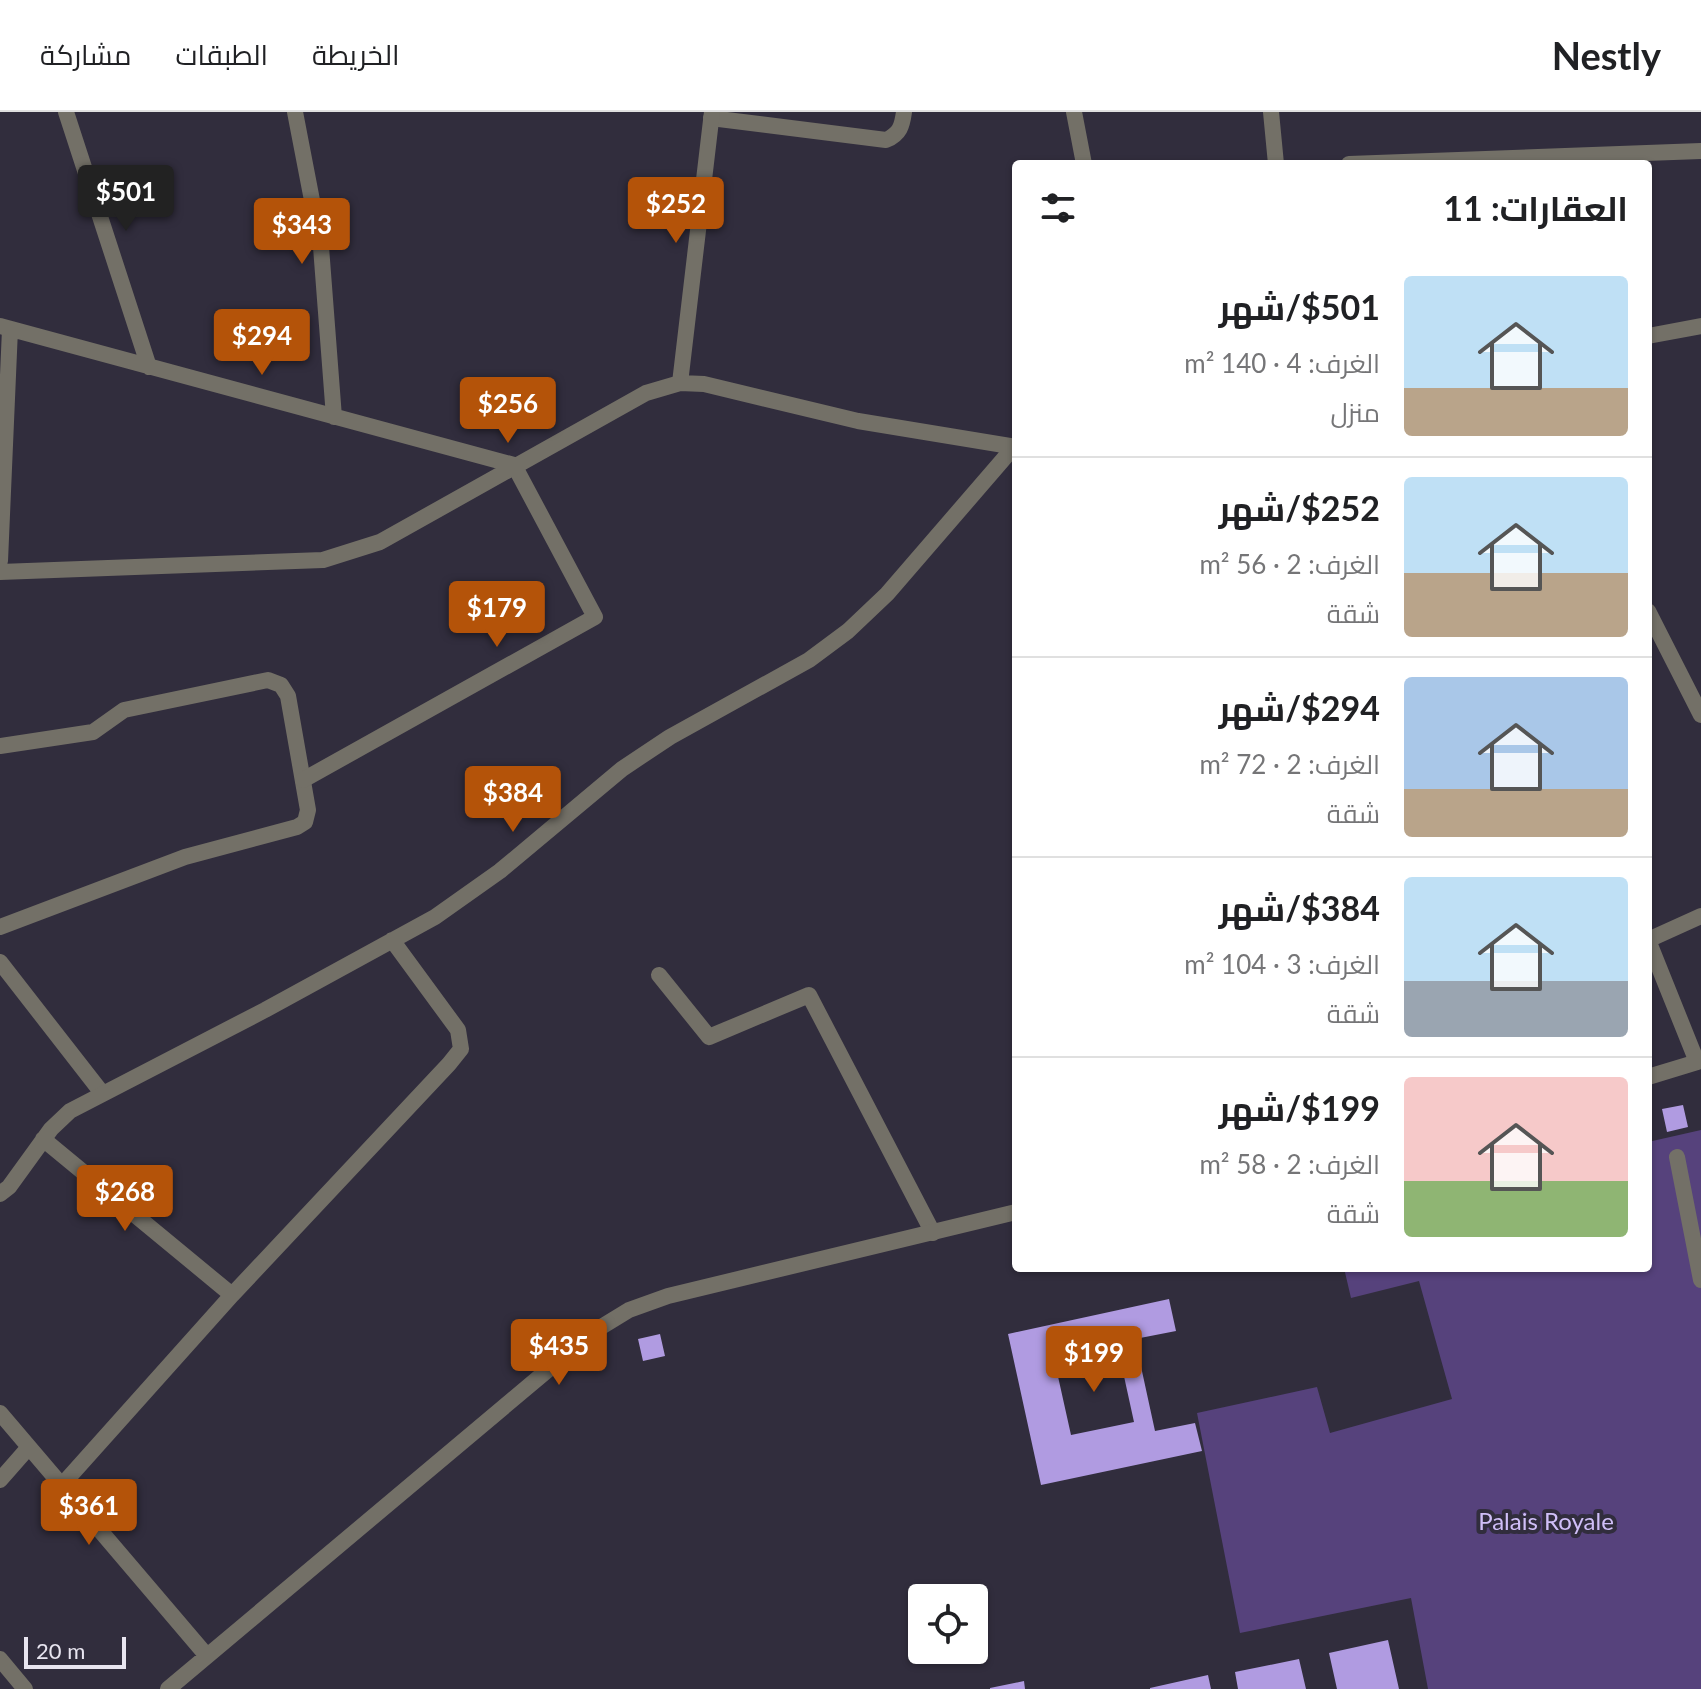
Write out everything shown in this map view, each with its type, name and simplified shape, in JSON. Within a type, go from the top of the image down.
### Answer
[{"type":"street","points":[[66,112],[149,367]]},
{"type":"street","points":[[295,112],[321,247],[334,417]]},
{"type":"street","points":[[680,383],[711,115],[886,140],[899,131],[904,112]]},
{"type":"street","points":[[1074,112],[1083,160]]},
{"type":"street","points":[[1271,112],[1276,160]]},
{"type":"street","points":[[1457,160],[1701,151]]},
{"type":"street","points":[[1652,335],[1701,326]]},
{"type":"street","points":[[0,561],[5,328],[514,465],[595,617],[303,780]]},
{"type":"street","points":[[0,572],[323,560],[380,542],[646,393],[680,383],[704,384],[858,421],[1012,447]]},
{"type":"street","points":[[0,1194],[9,1187],[43,1139],[70,1111],[435,917],[500,871],[622,769],[670,737],[809,660],[848,631],[887,594],[1012,450]]},
{"type":"street","points":[[1652,619],[1701,715]]},
{"type":"street","points":[[0,746],[93,732],[124,710],[268,680],[281,685],[288,696],[308,810],[305,822],[297,827],[185,857],[0,927]]},
{"type":"street","points":[[1652,938],[1701,916]]},
{"type":"street","points":[[62,1485],[232,1295],[461,1049],[458,1030],[392,940]]},
{"type":"street","points":[[1652,949],[1699,1061],[1652,1076]]},
{"type":"street","points":[[0,962],[102,1093]]},
{"type":"street","points":[[659,975],[709,1037],[809,995],[933,1233]]},
{"type":"street","points":[[43,1139],[232,1295]]},
{"type":"street","points":[[1677,1157],[1701,1280]]},
{"type":"street","points":[[168,1689],[593,1332],[629,1310],[668,1296],[1012,1213]]},
{"type":"street","points":[[0,1413],[207,1656]]},
{"type":"street","points":[[0,1480],[29,1447]]},
{"type":"street","points":[[0,1659],[25,1689]]},
{"type":"green space","name":"Palais Royale","points":[[1701,1130],[1701,1689],[1428,1689],[1411,1598],[1240,1633],[1197,1413],[1317,1387],[1330,1433],[1452,1399],[1419,1281],[1351,1298],[1345,1272],[1652,1272],[1652,1141]]},
{"type":"building","points":[[1683,1105],[1688,1127],[1667,1132],[1662,1109]]},
{"type":"building","points":[[1169,1299],[1176,1331],[1135,1339],[1155,1431],[1195,1423],[1202,1451],[1041,1485],[1008,1334]],"holes":[[[1120,1358],[1134,1422],[1071,1435],[1057,1372]]]},
{"type":"building","points":[[660,1334],[665,1356],[643,1361],[638,1339]]},
{"type":"building","points":[[1388,1640],[1399,1689],[1337,1689],[1329,1653]]},
{"type":"building","points":[[1299,1659],[1306,1689],[1238,1689],[1235,1672]]},
{"type":"building","points":[[1208,1675],[1211,1689],[1150,1689],[1150,1688]]},
{"type":"building","points":[[1024,1681],[1025,1689],[990,1689],[990,1688]]}]
